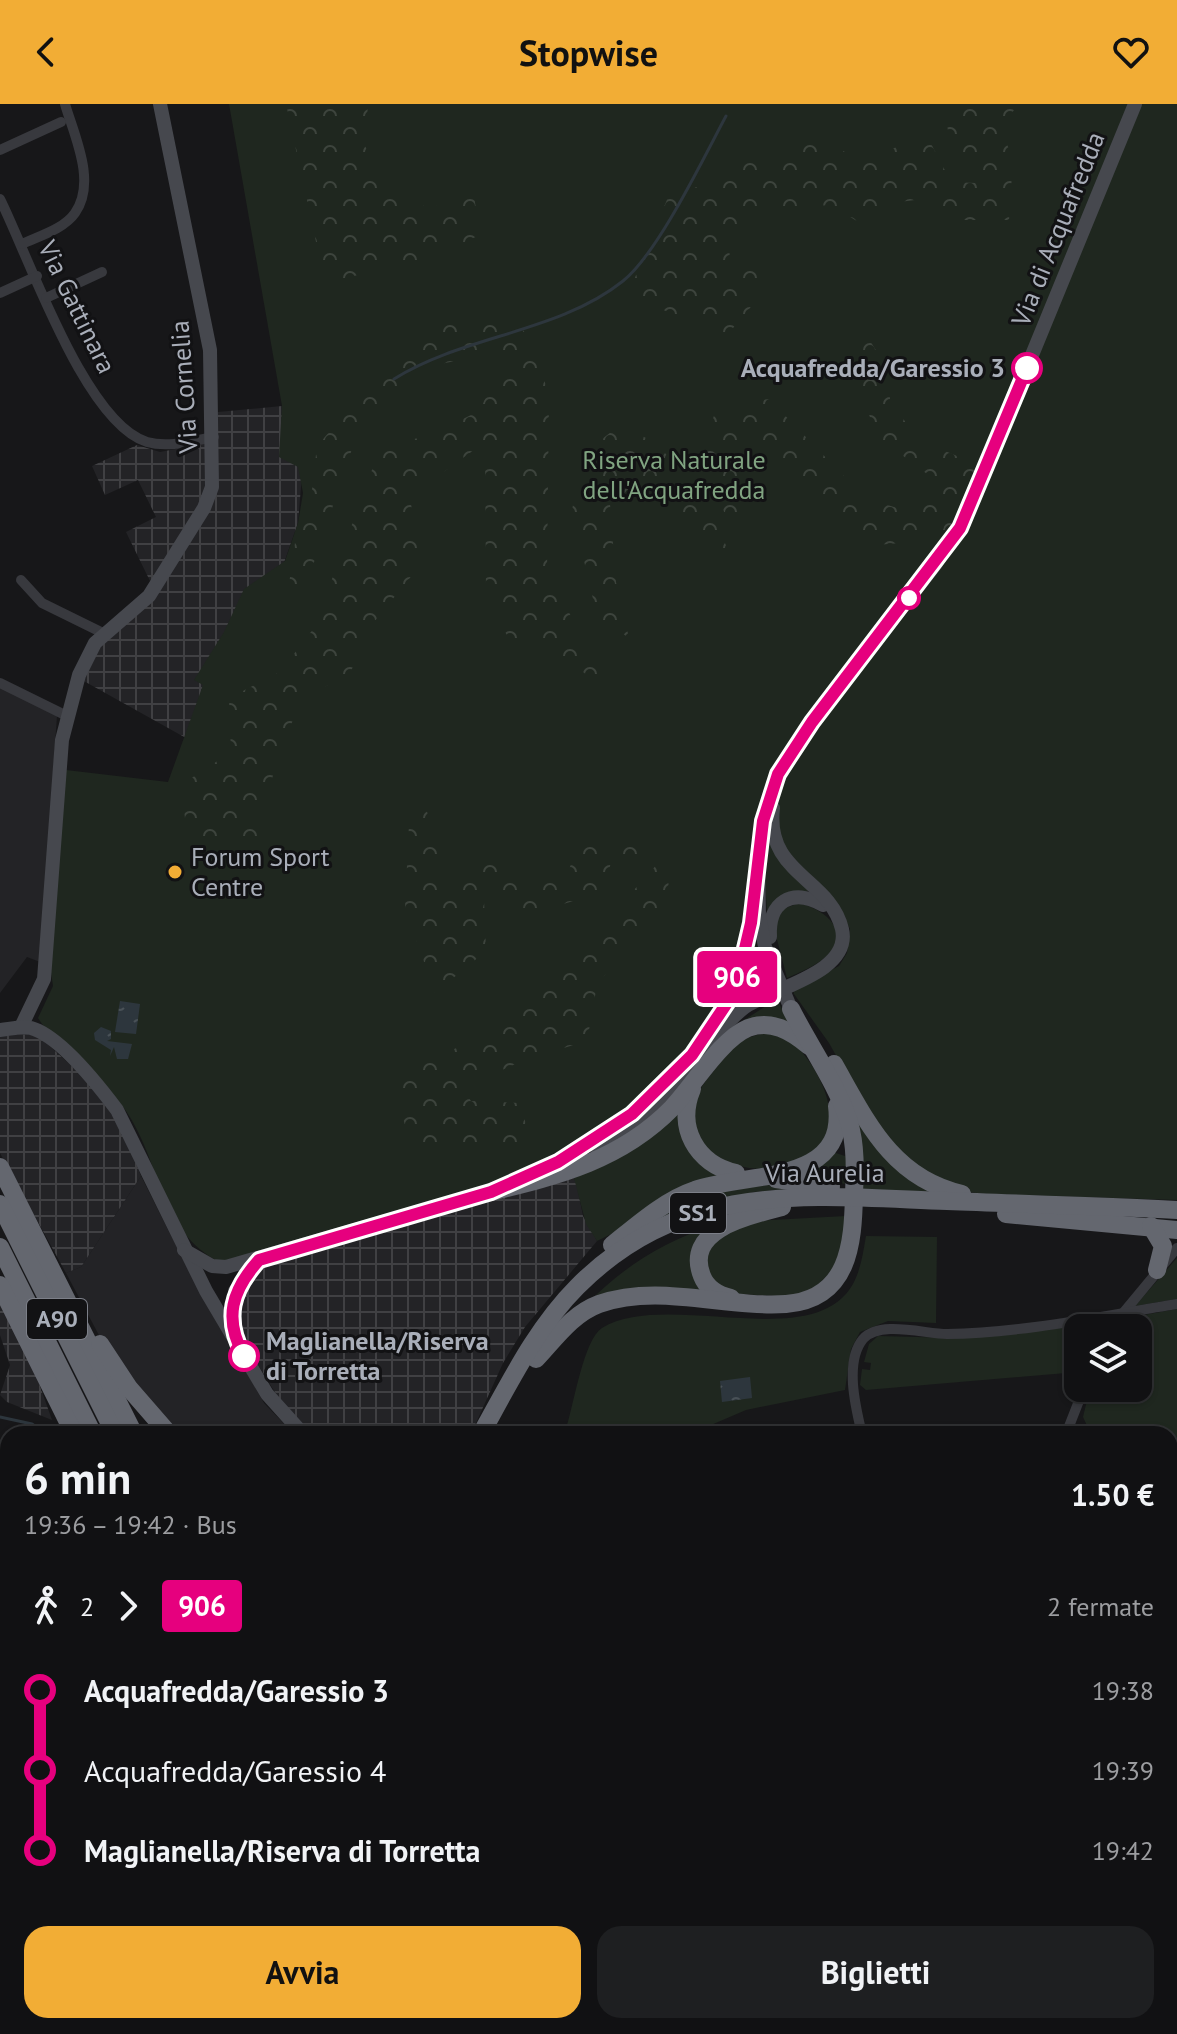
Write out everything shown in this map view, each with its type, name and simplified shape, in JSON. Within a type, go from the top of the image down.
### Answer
[{"type":"highway","points":[[536,1359],[576,1317],[618,1299],[643,1296],[786,1304],[814,1296],[840,1273],[849,1256],[853,1235],[855,1166],[850,1126],[831,1082],[791,1009]]},
{"type":"highway","points":[[791,1009],[829,1055],[880,1143],[904,1168],[930,1184],[962,1194],[1052,1205]]},
{"type":"highway","points":[[491,1192],[597,1162],[643,1133],[693,1086],[731,1040],[751,1027],[774,1025],[810,1047]]},
{"type":"highway","points":[[777,1176],[805,1165],[828,1148],[838,1122],[831,1082]]},
{"type":"highway","points":[[693,1086],[686,1113],[692,1141],[709,1162],[735,1177]]},
{"type":"highway","points":[[828,1148],[844,1149],[855,1166]]},
{"type":"highway","points":[[0,1167],[130,1426]]},
{"type":"highway","points":[[538,1336],[562,1293],[626,1234],[688,1192],[735,1177],[777,1176],[901,1199]]},
{"type":"highway","name":"Via Aurelia","points":[[486,1426],[538,1336],[570,1294],[602,1265],[641,1239],[697,1213],[773,1196],[1052,1205],[1153,1218],[1177,1208]]},
{"type":"highway","name":"A90","points":[[0,1204],[111,1426]]},
{"type":"highway","points":[[745,1302],[718,1294],[706,1284],[700,1268],[702,1249],[722,1227],[782,1207]]},
{"type":"highway","name":"Via Aurelia","points":[[498,1426],[536,1359],[577,1301],[633,1256],[700,1223],[751,1210],[782,1207],[1177,1221]]},
{"type":"highway","points":[[1006,1214],[1053,1221],[1153,1218],[1177,1230]]},
{"type":"highway","points":[[26,1217],[122,1378],[162,1426]]},
{"type":"highway","points":[[1153,1218],[1163,1246],[1157,1270]]},
{"type":"highway","name":"A90","points":[[0,1247],[89,1426]]},
{"type":"highway","points":[[0,1285],[70,1426]]},
{"type":"highway","points":[[36,1357],[44,1388],[63,1426]]},
{"type":"street","points":[[22,244],[66,221],[76,212],[80,201],[83,168],[65,104]]},
{"type":"street","name":"Via Cornelia","points":[[21,1027],[44,979],[57,789],[67,716],[81,670],[93,647],[147,598],[204,508],[212,487],[212,371],[202,300],[160,104]]},
{"type":"street","name":"Via di Acquafredda","points":[[791,1009],[774,973],[760,927],[757,866],[767,802],[785,761],[935,565],[968,511],[1135,104]]},
{"type":"street","points":[[0,150],[61,122]]},
{"type":"street","name":"Via Gattinara","points":[[0,199],[83,377],[118,425],[143,440],[159,444],[214,437]]},
{"type":"street","points":[[0,231],[13,225]]},
{"type":"street","points":[[46,298],[102,272]]},
{"type":"street","points":[[0,293],[37,276]]},
{"type":"street","points":[[21,580],[42,603],[105,634]]},
{"type":"street","points":[[0,683],[67,716]]},
{"type":"street","points":[[184,1250],[212,1266],[226,1267],[259,1260],[491,1192],[582,1158],[644,1119],[675,1091],[737,1014],[834,960],[843,938],[838,918],[789,866],[775,841],[772,814],[785,761]]},
{"type":"street","points":[[491,1192],[577,1152],[614,1128],[662,1088],[692,1055],[735,991],[751,923],[757,866]]},
{"type":"street","points":[[774,973],[769,928],[775,907],[802,897],[819,902],[838,918]]},
{"type":"street","points":[[0,1030],[21,1027],[50,1038],[117,1110],[206,1291],[272,1402],[295,1426]]},
{"type":"street","points":[[1122,1314],[1177,1248]]},
{"type":"street","points":[[236,1341],[233,1302],[237,1287],[259,1260]]},
{"type":"street","points":[[206,1291],[209,1281],[226,1267]]},
{"type":"street","points":[[206,1291],[221,1293],[237,1287]]},
{"type":"street","points":[[1109,1314],[1177,1304]]},
{"type":"street","points":[[860,1426],[852,1383],[859,1348],[870,1334],[889,1330],[976,1332],[1064,1320]]},
{"type":"street","points":[[1069,1426],[1079,1402]]},
{"type":"shaded area","points":[[282,406],[302,475],[298,523],[285,560],[180,753],[186,738],[82,680],[104,640],[152,598],[212,503],[218,412]]},
{"type":"shaded area","points":[[207,443],[206,494],[151,583],[126,532],[156,517],[138,480],[105,495],[92,466],[137,445],[160,452]]},
{"type":"shaded area","points":[[0,687],[57,716],[40,962],[27,957],[0,993]]},
{"type":"shaded area","points":[[31,1034],[42,1039],[89,1082],[123,1131],[141,1176],[81,1267],[66,1273],[0,1153],[0,1036]]},
{"type":"shaded area","points":[[141,1176],[186,1265],[264,1403],[286,1426],[169,1426],[102,1341],[66,1273],[81,1267]]},
{"type":"shaded area","points":[[575,1176],[583,1216],[597,1241],[525,1327],[503,1363],[475,1426],[304,1426],[283,1405],[245,1344],[240,1329],[243,1288],[264,1264]]},
{"type":"shaded area","points":[[0,1298],[31,1361],[52,1420],[7,1402],[0,1395],[10,1365],[0,1335]]},
{"type":"green space","name":"Riserva Naturale dell'Acquafredda","points":[[229,104],[1177,104],[1177,1200],[984,1194],[962,1191],[924,1177],[872,1120],[829,1043],[794,994],[793,990],[839,966],[847,953],[850,929],[840,909],[783,846],[767,838],[751,840],[747,911],[734,979],[713,1019],[679,1063],[611,1124],[503,1180],[222,1263],[200,1249],[184,1232],[171,1212],[133,1122],[110,1092],[54,1038],[38,1018],[53,986],[50,966],[66,770],[168,782],[203,685],[194,680],[224,632],[244,589],[285,561],[298,523],[303,493],[298,467],[279,457],[282,406]]},
{"type":"green space","points":[[286,104],[368,104],[365,146],[388,192],[429,208],[474,196],[480,235],[429,258],[325,283]]},
{"type":"green space","points":[[951,104],[1019,104],[1000,127],[1013,159],[1009,220],[945,220],[915,200],[899,202],[875,221],[860,223],[831,205],[797,207],[755,217],[729,246],[730,261],[755,268],[770,284],[728,334],[647,304],[634,280],[671,190],[700,187],[751,160],[782,157],[791,143],[828,143],[858,159],[878,161],[892,149],[926,134],[951,182],[976,183],[974,167],[950,147],[945,108]]},
{"type":"green space","points":[[513,316],[535,347],[549,397],[547,573],[587,645],[617,676],[599,683],[543,645],[514,649],[486,595],[485,442],[442,473],[408,488],[422,563],[374,622],[350,673],[300,700],[270,784],[255,844],[187,835],[181,785],[231,752],[229,698],[280,672],[314,628],[380,448],[433,434],[479,411],[493,383],[512,365],[483,356],[445,363],[400,395],[356,437],[305,589],[288,591],[296,536],[310,507],[317,446],[423,325]]},
{"type":"green space","points":[[869,339],[883,362],[891,404],[921,441],[969,461],[988,454],[968,501],[934,553],[953,503],[913,542],[864,546],[782,458],[754,441],[738,457],[744,558],[700,456],[717,407],[769,399],[865,498],[910,512],[935,492],[935,480],[878,437],[849,365]]},
{"type":"green space","points":[[620,425],[658,444],[710,511],[730,554],[633,487],[610,504],[616,582],[629,638],[597,616],[572,510],[583,454]]},
{"type":"green space","points":[[410,802],[425,804],[446,883],[481,856],[521,878],[567,874],[585,831],[651,850],[636,868],[612,860],[601,893],[515,918],[503,891],[484,899],[486,951],[435,993],[405,908]]},
{"type":"green space","points":[[769,840],[809,891],[777,900],[767,911],[765,881]]},
{"type":"green space","points":[[670,850],[668,894],[597,985],[587,1041],[527,1059],[461,1088],[471,1101],[520,1103],[533,1150],[463,1144],[413,1152],[391,1078],[489,1033],[605,922]]},
{"type":"green space","points":[[799,903],[817,910],[832,922],[837,938],[823,960],[787,978],[774,928],[783,909]]},
{"type":"green space","points":[[754,938],[770,986],[733,1008]]},
{"type":"green space","points":[[777,999],[791,1027],[741,1022]]},
{"type":"green space","points":[[774,1033],[797,1047],[809,1061],[824,1089],[830,1120],[827,1134],[819,1146],[806,1156],[787,1165],[750,1168],[719,1157],[706,1147],[694,1119],[696,1100],[706,1081],[736,1045],[756,1035]]},
{"type":"green space","points":[[840,1082],[940,1195],[861,1189]]},
{"type":"green space","points":[[681,1107],[725,1178],[597,1241],[586,1224],[574,1178],[598,1168]]},
{"type":"green space","points":[[833,1152],[848,1157],[846,1184],[795,1176]]},
{"type":"green space","points":[[766,1185],[804,1188],[754,1192],[651,1220],[690,1197]]},
{"type":"green space","points":[[846,1216],[840,1262],[816,1287],[790,1297],[722,1293],[704,1270],[709,1242],[751,1221]]},
{"type":"green space","points":[[712,1227],[703,1235],[705,1294],[588,1303],[615,1278],[661,1247]]},
{"type":"green space","points":[[866,1236],[937,1237],[936,1323],[888,1321],[860,1332],[851,1349],[845,1390],[746,1410],[709,1426],[567,1426],[585,1358],[602,1328],[630,1318],[663,1315],[773,1319],[806,1315],[833,1305],[853,1284]]},
{"type":"green space","points":[[1177,1258],[1177,1299],[1135,1306]]},
{"type":"green space","points":[[1177,1309],[1177,1426],[1087,1426],[1083,1417],[1087,1402],[1152,1402],[1152,1314],[1150,1314]]},
{"type":"green space","points":[[1064,1327],[1064,1373],[866,1390],[860,1385],[862,1369],[870,1370],[871,1363],[864,1362],[869,1344],[878,1336],[955,1338]]},
{"type":"water","points":[[120,1001],[140,1004],[136,1034],[115,1032]]},
{"type":"water","points":[[101,1027],[111,1031],[111,1039],[107,1041],[132,1044],[128,1059],[117,1059],[114,1047],[110,1056],[111,1050],[95,1040],[94,1033]]},
{"type":"water","points":[[750,1377],[752,1398],[722,1402],[720,1381]]},
{"type":"waterway","points":[[394,379],[450,352],[570,312],[623,281],[637,268],[665,228],[726,116]]},
{"type":"waterway","points":[[0,1417],[35,1426]]},
{"type":"bus line","name":"906","points":[[244,1356],[236,1341],[233,1299],[239,1283],[259,1260],[491,1192],[558,1162],[595,1141],[632,1114],[662,1088],[692,1055],[735,991],[734,984],[751,923],[763,821],[778,774],[812,722],[935,565],[960,528],[1027,368]]},
{"type":"place","name":"Acquafredda/Garessio 3","points":[[1027,368]]},
{"type":"place","name":"Forum Sport Centre","points":[[175,872]]},
{"type":"place","name":"Maglianella/Riserva di Torretta","points":[[244,1356]]}]
